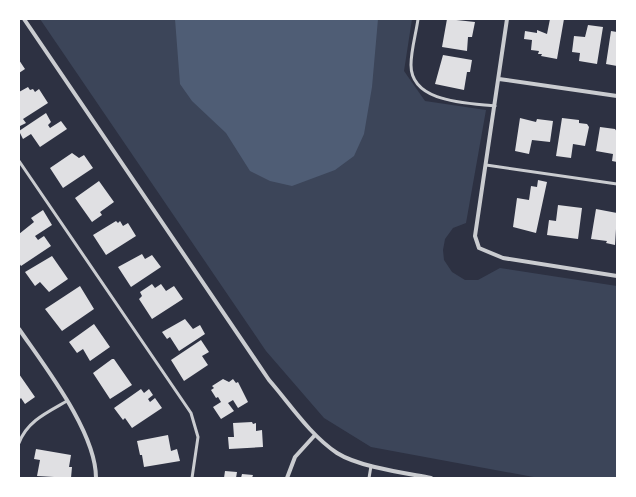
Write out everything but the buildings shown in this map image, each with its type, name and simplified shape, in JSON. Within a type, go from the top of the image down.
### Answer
[{"type":"street","points":[[24,19],[269,380],[315,435],[338,454],[371,466],[431,478]]},
{"type":"street","points":[[507,19],[475,236],[479,248],[503,258],[617,276]]},
{"type":"street","points":[[499,79],[617,96]]},
{"type":"street","points":[[20,331],[67,401],[90,443],[96,466],[96,478]]},
{"type":"street","points":[[287,478],[295,458],[315,435]]},
{"type":"lane","points":[[418,19],[411,66],[417,85],[429,95],[455,101],[495,106]]},
{"type":"lane","points":[[19,161],[191,413],[198,437],[192,478]]},
{"type":"lane","points":[[486,165],[617,184]]},
{"type":"lane","points":[[19,443],[27,427],[40,416],[67,401]]},
{"type":"lane","points":[[369,478],[371,466]]},
{"type":"shaded area","points":[[40,19],[412,19],[404,71],[425,101],[486,110],[466,223],[453,228],[445,239],[443,250],[444,260],[452,272],[465,280],[478,280],[500,268],[617,286],[617,478],[539,478],[371,447],[324,418],[266,351]]},
{"type":"shaded area","points":[[175,19],[378,19],[372,87],[364,134],[354,156],[335,170],[292,186],[270,181],[250,171],[226,133],[192,101],[180,84]]}]
